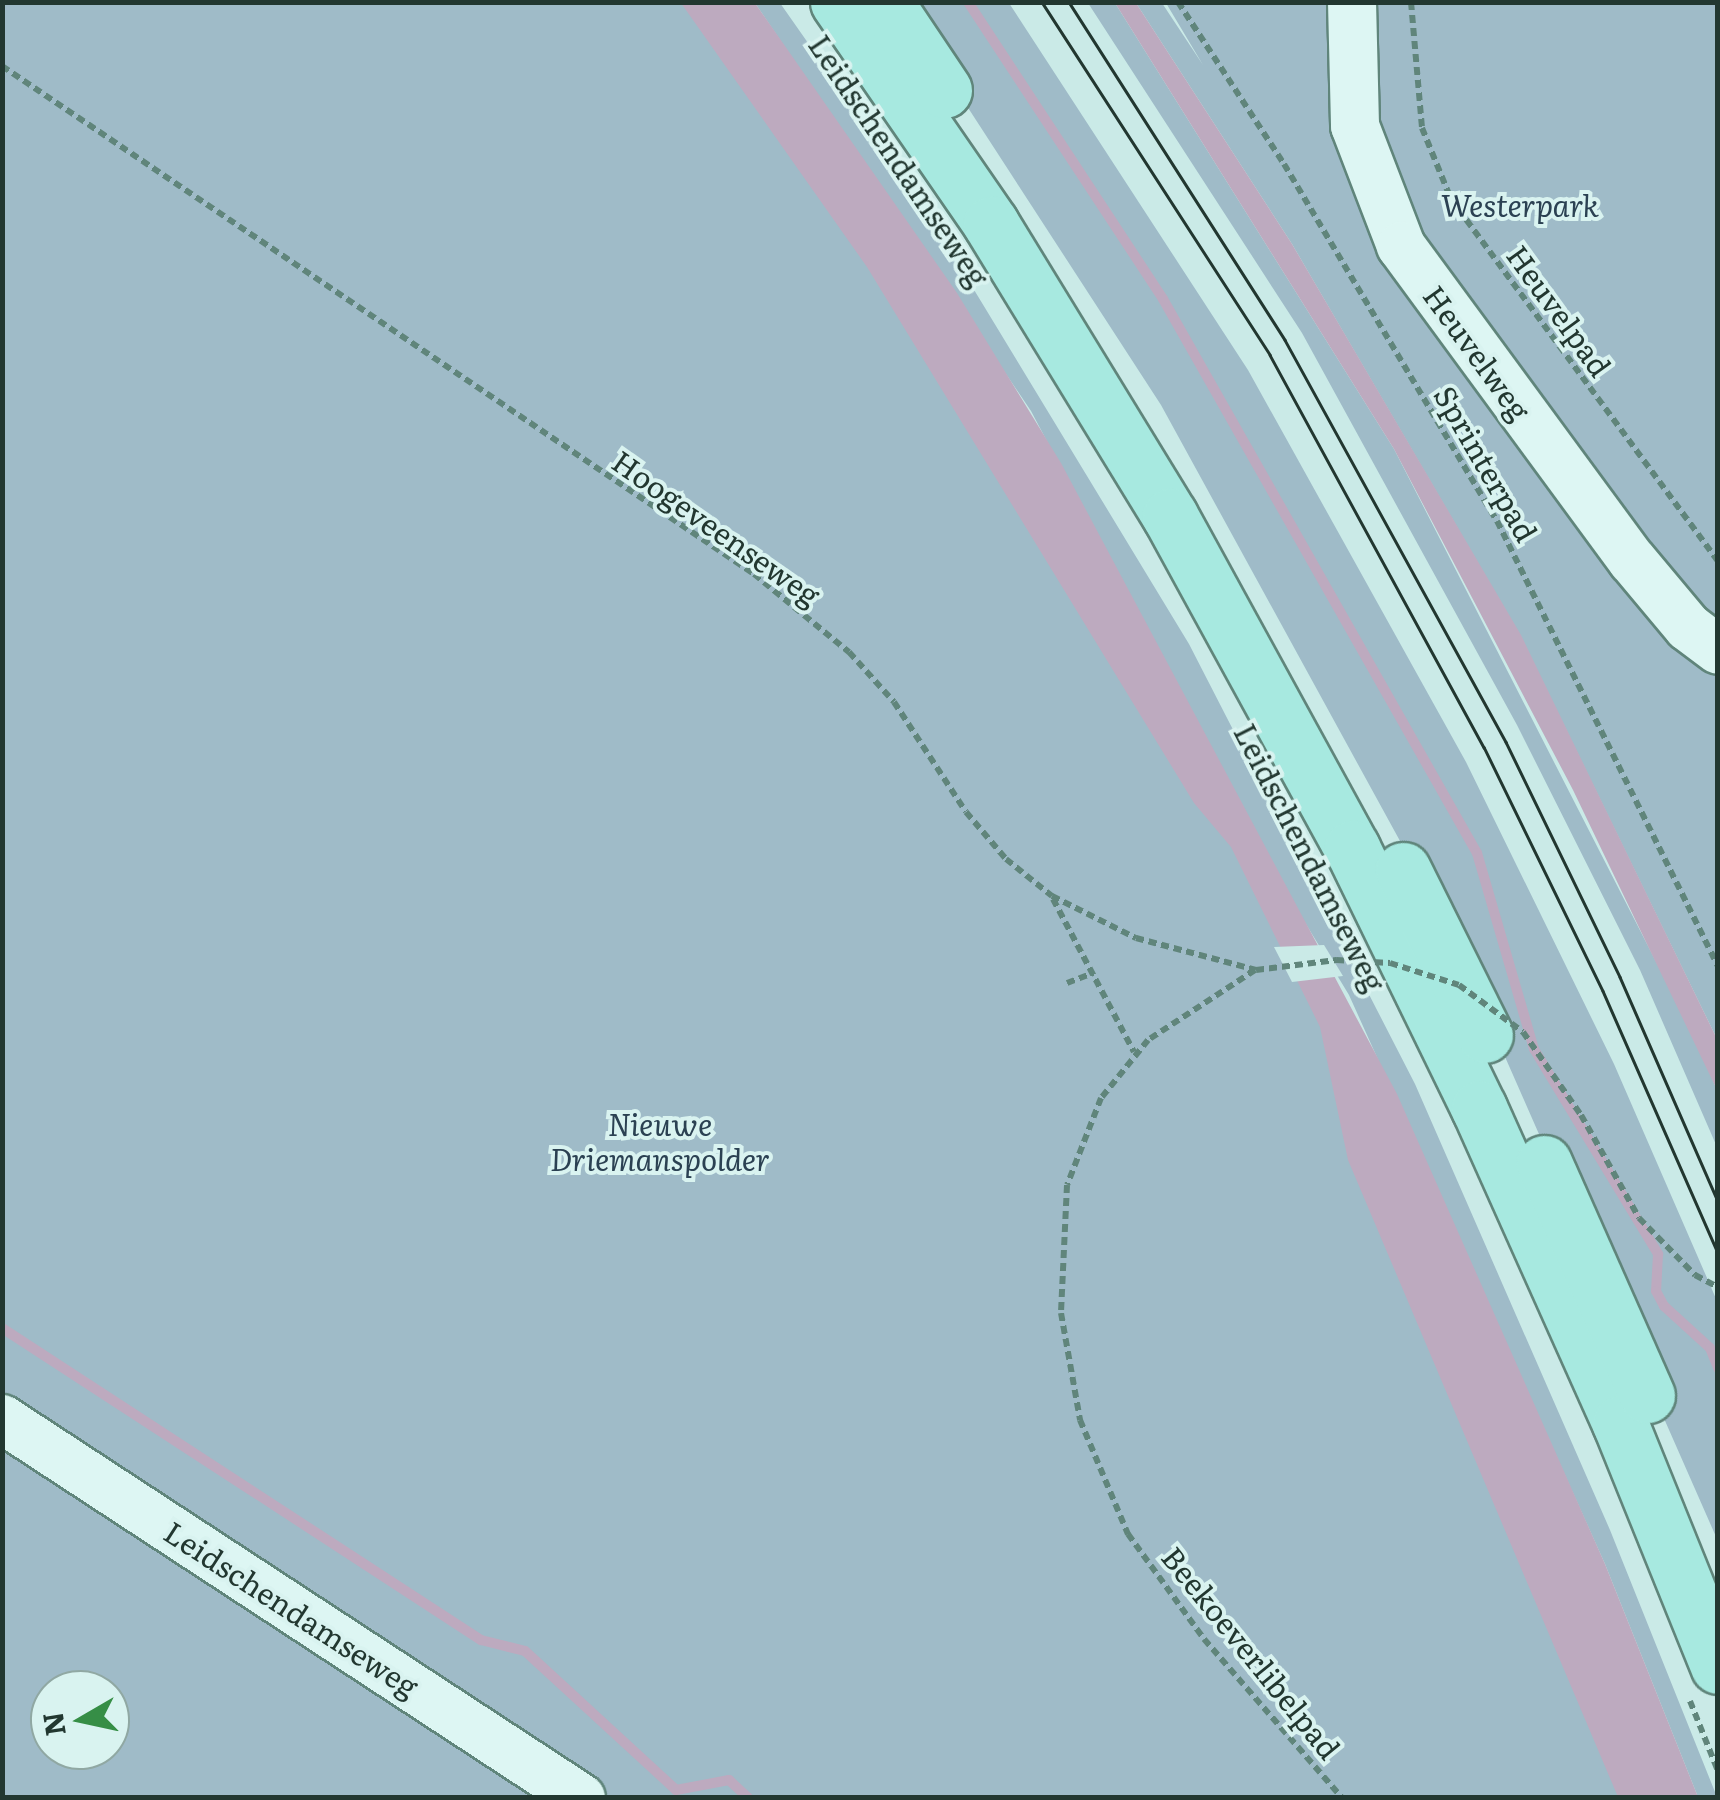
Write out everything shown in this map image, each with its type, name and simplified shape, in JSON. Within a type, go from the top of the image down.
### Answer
[{"type":"main road","name":"Leidschendamseweg","points":[[838,2],[991,224],[1170,516],[1352,848],[1620,1424],[1701,1677]]},
{"type":"main road","points":[[886,2],[1051,250],[1205,506],[1388,841],[1602,1288],[1718,1564]]},
{"type":"street","name":"Heuvelweg","points":[[1352,2],[1355,126],[1401,246],[1632,560],[1688,627],[1718,650]]},
{"type":"street","name":"Leidschendamseweg","points":[[2,1419],[581,1798]]},
{"type":"path","name":"Sprinterpad","points":[[1178,2],[1284,164],[1497,521],[1718,967]]},
{"type":"path","name":"Heuvelpad","points":[[1412,2],[1422,128],[1452,198],[1718,561]]},
{"type":"path","name":"Hoogeveenseweg","points":[[2,66],[754,574],[849,652],[894,702],[966,812],[1006,859],[1052,896],[1136,938],[1256,970],[1336,960],[1390,963],[1459,985],[1495,1006],[1524,1032],[1581,1115],[1639,1218],[1695,1275],[1718,1287]]},
{"type":"path","points":[[1052,896],[1134,1052]]},
{"type":"path","name":"Leidschendamseweg","points":[[1357,945],[1374,979]]},
{"type":"path","name":"Beekoeverlibelpad","points":[[1256,970],[1134,1052],[1082,1133],[1067,1185],[1061,1312],[1080,1420],[1128,1534],[1204,1639],[1342,1798]]},
{"type":"path","points":[[1067,983],[1093,973]]},
{"type":"path","points":[[1701,1677],[1718,1770]]},
{"type":"green space","name":"Nieuwe Driemanspolder","points":[[2,3],[734,3],[1121,601],[1388,1123],[1665,1797],[3,1797]]},
{"type":"green space","points":[[755,3],[780,3],[928,214],[1189,644],[1415,1084],[1610,1530],[1717,1797],[1698,1797],[1605,1564],[1349,995],[1278,878],[1031,411]]},
{"type":"green space","points":[[900,3],[1009,3],[1248,370],[1466,762],[1614,1064],[1717,1301],[1717,1539],[1451,934],[1161,405]]},
{"type":"green space","points":[[1088,3],[1115,3],[1394,449],[1693,1034],[1717,1090],[1717,1147],[1640,970],[1517,725],[1302,333]]},
{"type":"green space","name":"Westerpark","points":[[1136,3],[1162,3],[1203,65],[1166,3],[1717,3],[1717,1039],[1520,635],[1292,244]]},
{"type":"shaded area","points":[[681,3],[755,3],[957,293],[1061,463],[1397,1094],[1605,1564],[1698,1797],[1618,1797],[1348,1160],[1320,1027],[1231,847],[1194,803],[867,267]]},
{"type":"shaded area","points":[[1115,3],[1136,3],[1292,244],[1521,635],[1717,1039],[1717,1090],[1573,790],[1394,449]]},
{"type":"pier","points":[[1324,945],[1343,976],[1292,982],[1274,947]]},
{"type":"waterway","points":[[968,2],[1163,299],[1477,853],[1534,1049],[1658,1254],[1656,1291],[1664,1306],[1710,1348],[1718,1368]]},
{"type":"waterway","points":[[2,1328],[481,1640],[525,1651],[676,1790],[729,1780],[748,1798]]},
{"type":"tram line","points":[[1042,2],[1270,355],[1484,747],[1603,991],[1718,1253]]},
{"type":"tram line","points":[[1069,2],[1285,340],[1506,742],[1620,977],[1718,1201]]}]
